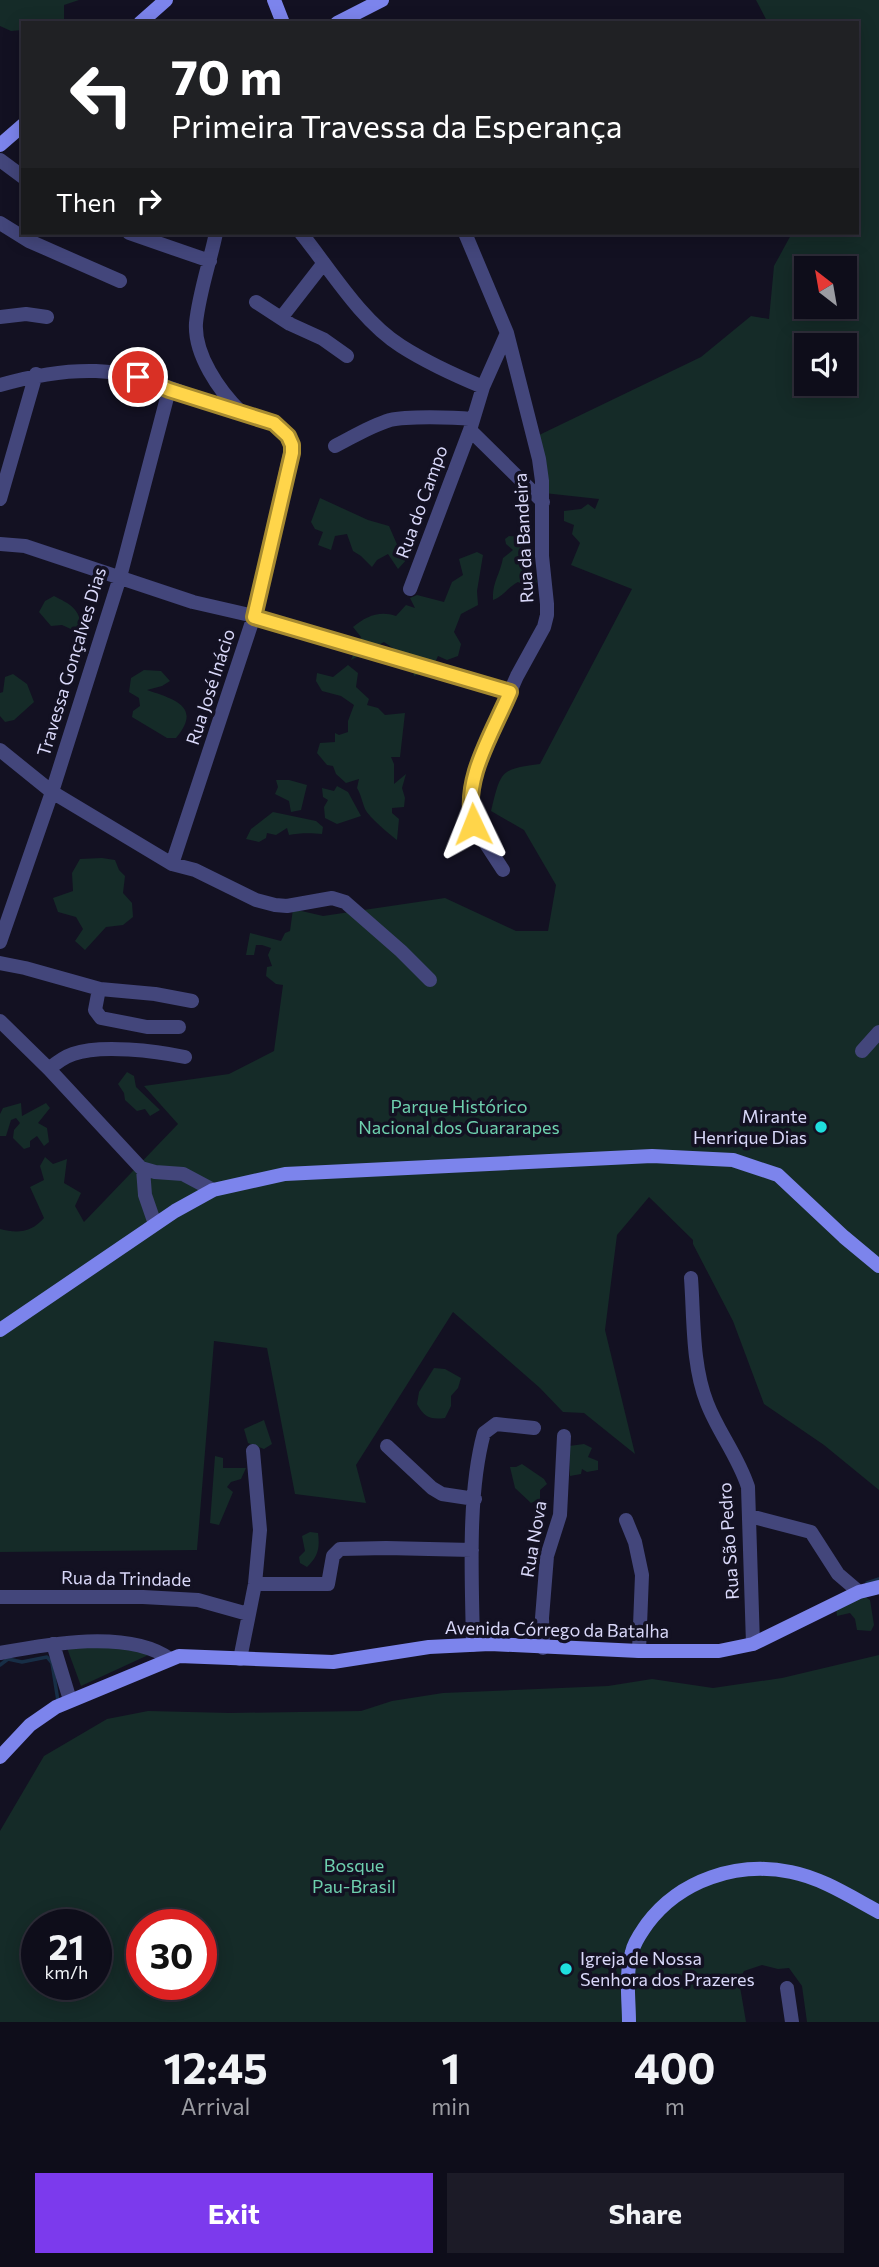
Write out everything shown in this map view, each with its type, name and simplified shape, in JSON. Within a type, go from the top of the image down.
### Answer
[{"type":"main road","points":[[142,21],[166,0]]},
{"type":"main road","points":[[274,0],[282,21]]},
{"type":"main road","points":[[341,21],[382,0]]},
{"type":"main road","points":[[0,145],[21,127]]},
{"type":"main road","points":[[0,1329],[155,1224],[213,1190],[285,1174],[652,1156],[733,1160],[778,1175],[879,1266]]},
{"type":"main road","name":"Avenida Córrego da Batalha","points":[[0,1757],[30,1725],[68,1696],[170,1659],[190,1656],[334,1662],[429,1647],[473,1645],[719,1651],[753,1644],[859,1592],[879,1587]]},
{"type":"main road","points":[[629,2022],[629,1962],[635,1943],[656,1912],[691,1885],[738,1871],[767,1869],[791,1872],[816,1879],[879,1912]]},
{"type":"street","points":[[0,160],[21,176]]},
{"type":"street","points":[[0,223],[29,241],[120,281]]},
{"type":"street","points":[[135,235],[210,261]]},
{"type":"street","points":[[216,235],[196,326],[209,372],[223,393],[242,413]]},
{"type":"street","points":[[303,235],[323,264],[371,319],[401,346],[447,372],[483,387]]},
{"type":"street","name":"Rua da Bandeira","points":[[466,235],[507,333],[539,459],[543,502],[542,556],[547,615],[544,627],[510,692],[474,774],[470,810],[473,824],[503,870]]},
{"type":"street","points":[[281,318],[323,264]]},
{"type":"street","points":[[256,302],[300,330],[323,339],[347,356]]},
{"type":"street","points":[[0,317],[26,314],[47,317]]},
{"type":"street","name":"Rua do Campo","points":[[410,589],[483,387],[507,333]]},
{"type":"street","points":[[0,385],[36,374],[95,371],[119,373],[242,413]]},
{"type":"street","points":[[0,499],[36,374]]},
{"type":"street","name":"Travessa Gonçalves Dias","points":[[0,942],[52,792],[120,578],[169,390]]},
{"type":"street","name":"Rua José Inácio","points":[[172,863],[254,617],[292,445],[288,436],[274,423],[242,413]]},
{"type":"street","points":[[335,446],[393,419],[453,417],[471,425],[543,502]]},
{"type":"street","points":[[0,544],[25,546],[193,602],[254,617],[510,692]]},
{"type":"street","points":[[0,750],[52,792],[172,863],[195,870],[256,900],[275,905],[287,906],[332,898],[345,902],[430,980]]},
{"type":"street","points":[[0,963],[99,989],[155,994],[192,1001]]},
{"type":"street","points":[[99,989],[95,1010],[101,1018],[147,1027],[179,1027]]},
{"type":"street","points":[[0,1021],[143,1169],[183,1174],[213,1190]]},
{"type":"street","points":[[862,1051],[879,1032]]},
{"type":"street","points":[[49,1069],[72,1054],[86,1051],[152,1051],[185,1056]]},
{"type":"street","points":[[143,1169],[145,1195],[155,1224]]},
{"type":"street","name":"Rua São Pedro","points":[[691,1278],[702,1388],[708,1406],[740,1464],[748,1487],[753,1644]]},
{"type":"street","points":[[473,1645],[472,1550],[478,1459],[487,1428],[496,1424],[534,1428]]},
{"type":"street","name":"Rua Nova","points":[[543,1648],[542,1618],[547,1556],[561,1515],[565,1436]]},
{"type":"street","points":[[387,1446],[432,1488],[442,1494],[475,1499]]},
{"type":"street","points":[[240,1659],[255,1584],[260,1530],[253,1451]]},
{"type":"street","points":[[750,1516],[811,1532],[838,1574],[859,1592]]},
{"type":"street","points":[[626,1520],[635,1542],[642,1575],[639,1651]]},
{"type":"street","points":[[255,1584],[328,1584],[333,1556],[340,1549],[472,1550]]},
{"type":"street","name":"Rua da Trindade","points":[[0,1597],[143,1597],[198,1600],[248,1614]]},
{"type":"street","points":[[0,1653],[80,1641],[151,1647],[170,1659]]},
{"type":"street","points":[[52,1644],[68,1696]]},
{"type":"street","points":[[787,1988],[792,2022]]},
{"type":"green space","points":[[0,0],[79,0],[64,5],[64,21],[21,21],[21,30],[11,31],[0,26]]},
{"type":"green space","name":"Parque Histórico Nacional dos Guararapes","points":[[756,0],[879,0],[879,1490],[824,1445],[764,1404],[733,1321],[693,1240],[649,1197],[617,1235],[605,1330],[635,1454],[584,1413],[563,1412],[540,1388],[453,1312],[356,1465],[366,1503],[295,1494],[267,1348],[214,1341],[197,1550],[0,1552],[0,1229],[24,1231],[44,1218],[30,1187],[44,1180],[40,1166],[45,1157],[53,1164],[67,1159],[64,1183],[81,1193],[75,1206],[84,1222],[178,1124],[144,1086],[229,1074],[274,1051],[283,985],[276,984],[266,976],[267,967],[272,966],[268,955],[271,948],[256,945],[254,955],[246,955],[250,933],[281,941],[285,933],[290,931],[293,909],[323,916],[445,898],[516,931],[548,931],[556,885],[524,830],[491,811],[497,788],[504,775],[516,768],[540,764],[632,589],[571,565],[580,543],[572,534],[574,525],[564,521],[564,511],[581,509],[588,504],[595,509],[599,499],[544,493],[535,437],[701,357],[751,316],[769,319],[774,266],[791,235],[859,235],[859,21],[767,21]]},
{"type":"green space","points":[[320,498],[368,520],[389,526],[399,549],[409,557],[398,569],[388,554],[377,560],[372,567],[353,551],[347,534],[335,536],[331,550],[318,545],[323,532],[315,529],[311,522]]},
{"type":"green space","points":[[509,536],[521,537],[526,545],[522,552],[529,561],[537,582],[528,587],[518,582],[493,600],[503,558],[513,550],[506,544],[505,539]]},
{"type":"green space","points":[[477,552],[483,555],[477,591],[478,605],[461,614],[454,632],[461,644],[458,656],[447,660],[438,656],[433,667],[414,676],[410,652],[405,660],[384,642],[351,660],[361,637],[353,627],[373,615],[396,616],[406,605],[415,608],[410,598],[417,595],[444,602],[452,582],[463,575],[459,559]]},
{"type":"green space","points":[[54,596],[73,608],[79,616],[81,627],[73,630],[62,625],[51,626],[39,612],[45,601]]},
{"type":"green space","points":[[348,665],[358,673],[356,687],[369,699],[367,705],[378,708],[385,715],[405,713],[400,757],[391,757],[394,764],[394,784],[406,774],[402,788],[404,807],[392,808],[392,813],[399,819],[397,840],[365,809],[357,788],[359,779],[346,783],[336,774],[333,766],[327,765],[317,753],[320,743],[335,742],[335,733],[339,735],[348,732],[348,721],[354,705],[341,696],[322,691],[316,681],[317,673],[333,677]]},
{"type":"green space","points":[[144,670],[161,671],[170,681],[147,690],[175,701],[186,711],[184,727],[176,738],[167,738],[132,717],[133,711],[140,706],[139,698],[129,692],[131,678]]},
{"type":"green space","points":[[13,674],[27,684],[34,702],[14,720],[5,722],[0,716],[0,693],[3,692],[5,677]]},
{"type":"green space","points":[[276,780],[307,785],[301,810],[291,812],[289,801],[275,794],[278,787]]},
{"type":"green space","points":[[337,786],[348,792],[361,816],[337,824],[325,818],[324,807],[328,800],[323,797],[322,788],[334,791]]},
{"type":"green space","points":[[273,812],[316,821],[323,827],[322,834],[289,835],[287,828],[276,835],[267,833],[266,838],[259,842],[246,839],[251,829]]},
{"type":"green space","points":[[80,859],[115,860],[125,876],[123,893],[132,903],[133,917],[123,925],[106,927],[85,950],[75,941],[83,929],[76,917],[58,912],[53,898],[73,891],[72,873]]},
{"type":"green space","points":[[127,1072],[134,1076],[136,1087],[160,1110],[150,1116],[145,1109],[137,1111],[125,1100],[118,1084]]},
{"type":"green space","points":[[21,1103],[22,1116],[46,1103],[50,1108],[38,1123],[47,1128],[49,1142],[44,1146],[37,1136],[30,1141],[30,1147],[24,1149],[13,1138],[14,1130],[20,1123],[16,1118],[11,1120],[6,1136],[0,1136],[0,1114],[3,1108]]},
{"type":"green space","points":[[434,1368],[445,1369],[461,1378],[458,1388],[451,1396],[451,1406],[445,1418],[428,1417],[417,1404],[419,1392]]},
{"type":"green space","points":[[264,1420],[272,1444],[264,1449],[248,1443],[244,1429]]},
{"type":"green space","points":[[584,1444],[592,1448],[588,1457],[598,1461],[598,1470],[587,1472],[582,1469],[581,1474],[570,1476],[569,1446]]},
{"type":"green space","points":[[215,1456],[223,1458],[223,1468],[246,1468],[241,1479],[231,1482],[227,1487],[233,1492],[219,1525],[210,1523]]},
{"type":"green space","points":[[522,1464],[547,1484],[540,1490],[540,1499],[531,1503],[515,1488],[510,1467]]},
{"type":"green space","points":[[310,1532],[318,1533],[318,1548],[316,1556],[307,1567],[300,1563],[299,1557],[305,1551],[302,1536]]},
{"type":"green space","points":[[863,1595],[870,1600],[874,1625],[871,1631],[857,1630],[855,1619],[850,1613],[837,1616],[836,1608]]},
{"type":"green space","points":[[76,1645],[157,1651],[81,1686],[67,1648]]},
{"type":"green space","name":"Bosque Pau-Brasil","points":[[879,1655],[879,2022],[807,2022],[802,1986],[789,1968],[778,1969],[762,1965],[744,1971],[739,1981],[746,2022],[0,2022],[0,1831],[44,1756],[107,1719],[148,1711],[361,1711],[392,1701],[443,1693],[608,1686],[652,1679],[713,1688],[782,1678]]},
{"type":"waterway","points":[[867,1583],[879,1579]]},
{"type":"waterway","points":[[0,1665],[8,1659],[22,1662],[47,1657],[52,1663],[58,1701]]},
{"type":"place","name":"Mirante Henrique Dias","points":[[821,1127]]},
{"type":"place","name":"Igreja de Nossa Senhora dos Prazeres","points":[[566,1969]]},
{"type":"route","points":[[138,377],[169,390],[274,423],[288,436],[292,453],[254,617],[510,692],[474,774],[470,810],[473,824]]}]
